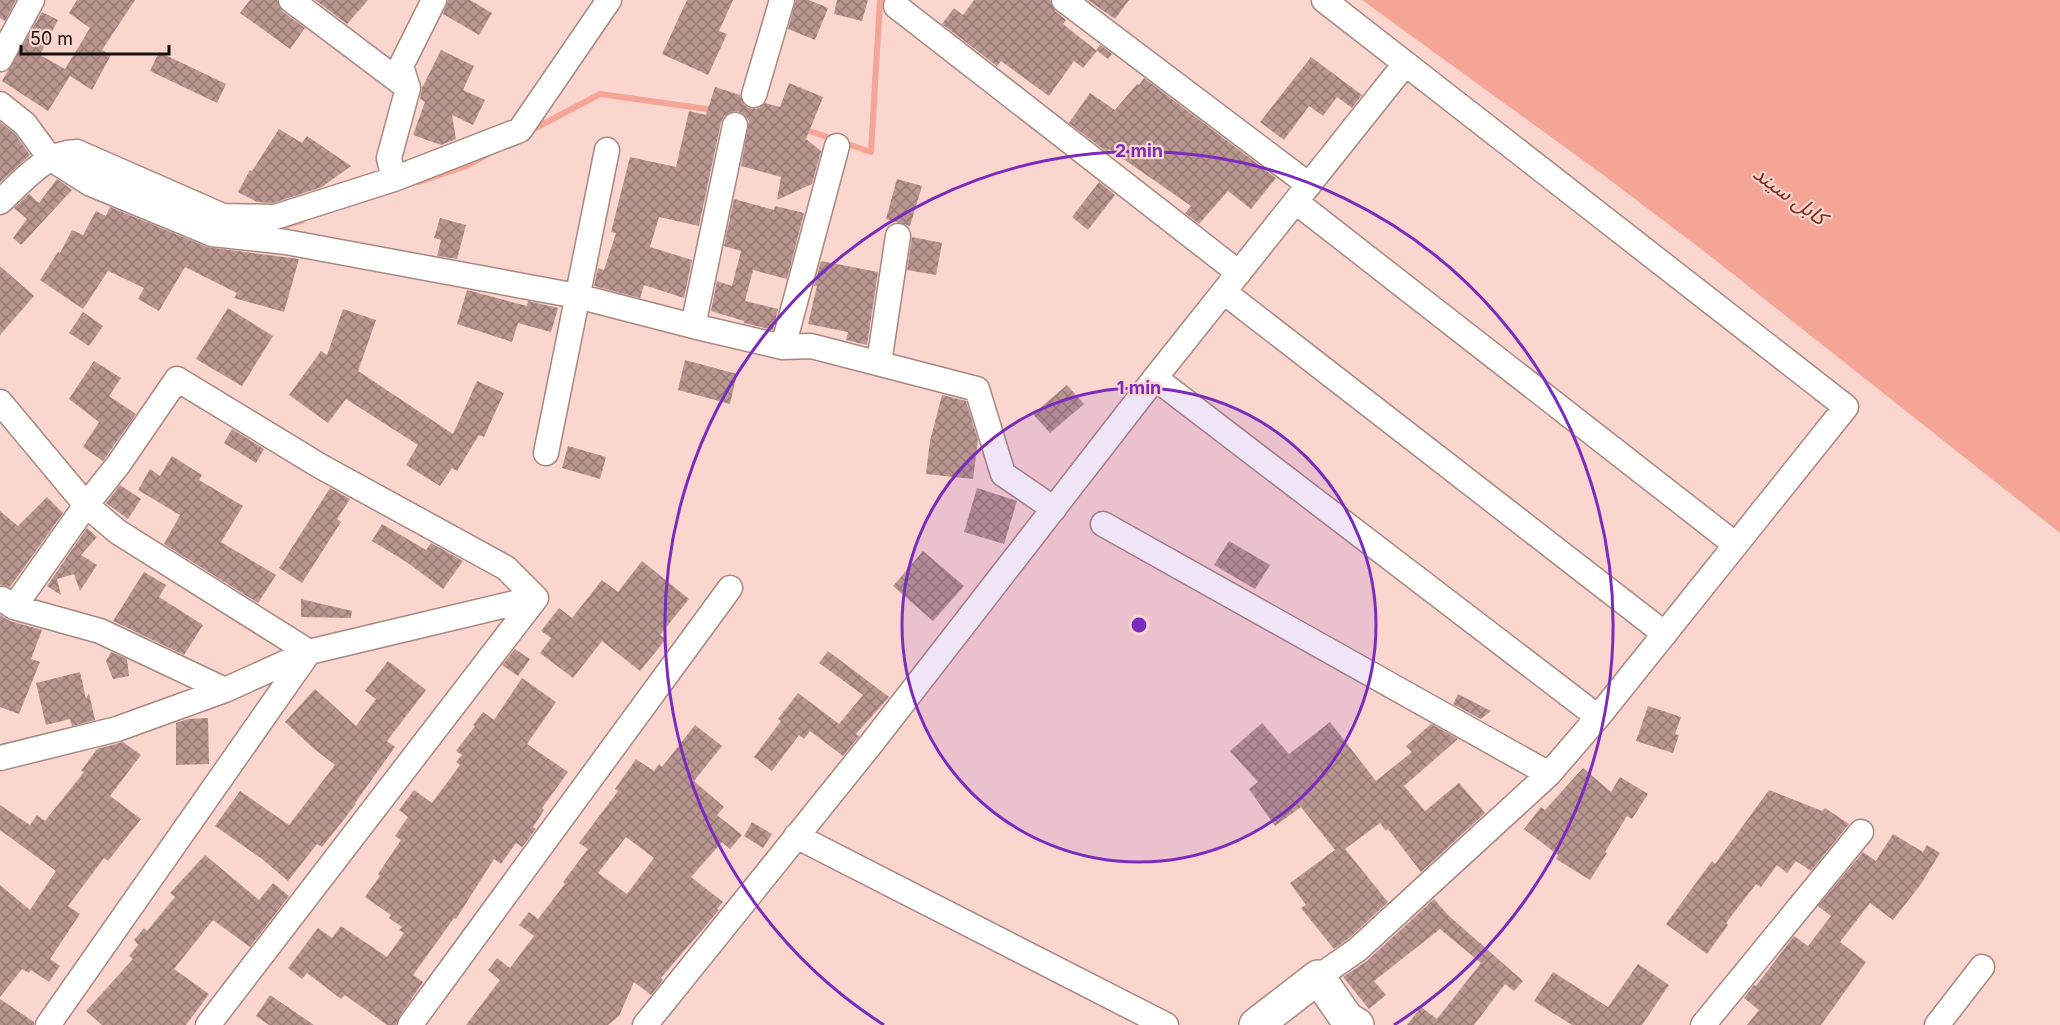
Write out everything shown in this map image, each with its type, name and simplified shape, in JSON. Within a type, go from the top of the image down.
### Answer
[{"type":"street","points":[[0,59],[32,0]]},
{"type":"street","points":[[291,0],[408,88]]},
{"type":"street","points":[[394,178],[389,158],[408,88],[401,66],[434,0]]},
{"type":"street","points":[[0,202],[50,158],[65,151],[77,152],[223,216],[275,217],[394,178],[520,130],[609,0]]},
{"type":"street","points":[[754,94],[782,0]]},
{"type":"street","points":[[1064,0],[1736,545]]},
{"type":"street","points":[[1256,1025],[1357,950],[1550,774],[1846,407],[1324,0]]},
{"type":"street","points":[[896,6],[1239,273]]},
{"type":"street","points":[[645,1025],[878,735],[1155,378],[1405,64]]},
{"type":"street","points":[[0,104],[25,124],[50,158],[91,184],[212,234],[286,242],[578,296],[783,347],[811,346],[977,389],[1003,474],[1054,509]]},
{"type":"street","points":[[693,326],[735,125]]},
{"type":"street","points":[[783,347],[837,146]]},
{"type":"street","points":[[546,453],[607,150]]},
{"type":"street","points":[[879,363],[898,236]]},
{"type":"street","points":[[1224,292],[1665,634]]},
{"type":"street","points":[[1155,378],[1598,717]]},
{"type":"street","points":[[225,690],[100,631],[7,602],[118,465],[177,379],[320,466],[506,568],[536,598]]},
{"type":"street","points":[[0,402],[86,505],[118,532],[309,652]]},
{"type":"street","points":[[1103,524],[1550,774]]},
{"type":"street","points":[[410,1025],[730,588]]},
{"type":"street","points":[[0,758],[117,729],[225,690],[309,652],[536,598]]},
{"type":"street","points":[[208,1025],[536,598]]},
{"type":"street","points":[[48,1025],[309,652]]},
{"type":"street","points":[[1703,1025],[1861,832]]},
{"type":"street","points":[[796,836],[1166,1025]]},
{"type":"street","points":[[1937,1025],[1982,967]]},
{"type":"street","points":[[1318,978],[1347,1019],[1357,1025]]},
{"type":"water","name":"کابل سيند","points":[[1362,0],[2060,0],[2060,533],[1709,255],[1602,174]]},
{"type":"building","points":[[0,0],[16,0],[5,21],[0,18]]},
{"type":"building","points":[[77,0],[135,0],[102,50],[111,55],[92,90],[70,76],[48,111],[2,81],[42,12],[58,20],[40,55],[65,69],[90,28],[69,13]]},
{"type":"building","points":[[250,0],[277,0],[282,11],[305,28],[290,49],[240,13]]},
{"type":"building","points":[[315,0],[368,0],[347,24]]},
{"type":"building","points":[[448,0],[470,0],[492,13],[479,35],[443,14]]},
{"type":"building","points":[[687,0],[733,0],[719,31],[727,34],[708,75],[662,54]]},
{"type":"building","points":[[796,0],[809,0],[828,8],[815,40],[788,29]]},
{"type":"building","points":[[837,0],[868,0],[862,21],[834,14]]},
{"type":"building","points":[[974,0],[1050,0],[1055,11],[1066,20],[1063,24],[1097,51],[1083,68],[1074,61],[1049,96],[1001,61],[997,66],[942,24],[954,8],[963,15]]},
{"type":"building","points":[[1088,0],[1129,0],[1115,19]]},
{"type":"building","points":[[1100,45],[1112,54],[1108,59],[1096,50]]},
{"type":"building","points":[[441,50],[474,66],[463,90],[485,100],[473,125],[452,115],[456,139],[441,145],[413,135],[425,102],[420,99],[422,88]]},
{"type":"building","points":[[159,52],[226,84],[217,103],[150,71]]},
{"type":"building","points":[[1311,57],[1362,95],[1352,108],[1337,97],[1323,116],[1309,106],[1284,140],[1260,122]]},
{"type":"building","points":[[1144,78],[1276,178],[1251,209],[1228,191],[1199,224],[1185,213],[1191,206],[1109,149],[1107,152],[1069,123],[1090,93],[1115,110]]},
{"type":"building","points":[[789,83],[823,97],[806,139],[821,151],[812,184],[777,200],[781,177],[741,166],[749,121],[738,111],[730,112],[721,122],[699,226],[659,217],[650,247],[692,260],[684,298],[644,285],[640,298],[594,286],[598,268],[604,270],[616,233],[611,232],[630,157],[676,167],[689,111],[706,115],[715,87],[740,95],[744,105],[757,109],[765,103],[780,107]]},
{"type":"building","points":[[0,122],[15,134],[30,155],[0,182]]},
{"type":"building","points":[[279,129],[302,143],[307,136],[351,166],[322,187],[273,203],[257,202],[238,192],[250,170],[252,171]]},
{"type":"building","points":[[57,179],[72,190],[21,245],[13,238],[27,219],[14,208],[29,194],[39,203]]},
{"type":"building","points":[[897,179],[922,186],[910,226],[886,219]]},
{"type":"building","points":[[1099,182],[1115,195],[1088,230],[1072,217]]},
{"type":"building","points":[[734,199],[774,210],[775,206],[804,213],[787,279],[753,270],[745,301],[778,309],[773,330],[744,323],[744,321],[711,311],[717,281],[732,286],[741,251],[724,246]]},
{"type":"building","points":[[110,207],[207,247],[299,259],[284,312],[234,298],[237,293],[185,267],[159,311],[138,299],[144,288],[108,271],[83,309],[40,280],[58,252],[60,253],[72,230],[83,235],[96,211],[106,216]]},
{"type":"building","points":[[440,218],[466,225],[457,259],[437,256],[441,240],[434,238]]},
{"type":"building","points":[[912,237],[942,243],[936,275],[907,270]]},
{"type":"building","points":[[821,261],[878,272],[867,345],[846,340],[848,332],[808,324],[817,286],[814,286]]},
{"type":"building","points":[[0,266],[34,296],[0,335]]},
{"type":"building","points":[[467,290],[527,306],[528,301],[558,308],[551,332],[518,323],[512,342],[457,324]]},
{"type":"building","points":[[228,308],[273,336],[242,386],[196,359]]},
{"type":"building","points":[[343,309],[376,320],[358,371],[453,434],[477,381],[504,393],[484,437],[479,435],[457,471],[452,468],[440,486],[406,465],[418,445],[346,399],[328,423],[289,395],[321,351],[327,355]]},
{"type":"building","points":[[83,312],[103,326],[89,346],[69,333]]},
{"type":"building","points":[[685,360],[737,374],[730,404],[678,390]]},
{"type":"building","points":[[94,361],[121,378],[109,396],[136,414],[103,461],[83,447],[99,422],[69,399]]},
{"type":"building","points":[[1067,385],[1084,404],[1050,433],[1033,414]]},
{"type":"building","points":[[942,395],[966,401],[978,440],[973,479],[926,474],[930,441]]},
{"type":"building","points":[[232,429],[264,449],[256,463],[224,443]]},
{"type":"building","points":[[568,446],[606,457],[600,479],[562,468]]},
{"type":"building","points":[[172,456],[202,475],[199,480],[243,506],[221,542],[276,575],[258,603],[164,544],[180,515],[138,490],[150,469],[160,476]]},
{"type":"building","points":[[120,485],[141,499],[128,519],[106,503]]},
{"type":"building","points":[[330,488],[350,499],[337,519],[341,522],[302,583],[279,568]]},
{"type":"building","points":[[977,488],[1017,501],[1004,544],[964,532]]},
{"type":"building","points":[[47,497],[63,513],[10,587],[0,585],[0,511],[18,526]]},
{"type":"building","points":[[382,524],[426,550],[431,543],[463,561],[443,589],[405,561],[372,541]]},
{"type":"building","points":[[87,528],[97,537],[81,555],[97,565],[80,591],[74,574],[57,579],[61,595],[47,586]]},
{"type":"building","points":[[1229,541],[1270,565],[1255,589],[1214,565]]},
{"type":"building","points":[[923,551],[964,586],[933,621],[893,586]]},
{"type":"building","points":[[642,561],[689,599],[660,635],[666,639],[640,671],[602,641],[573,678],[540,653],[551,638],[541,631],[559,608],[572,618],[602,580],[618,592]]},
{"type":"building","points":[[144,572],[166,585],[159,597],[203,625],[184,655],[113,621]]},
{"type":"building","points":[[301,599],[352,611],[351,618],[301,617]]},
{"type":"building","points":[[0,615],[10,621],[42,630],[31,659],[40,662],[19,714],[0,707]]},
{"type":"building","points":[[515,649],[530,659],[518,676],[502,665]]},
{"type":"building","points":[[828,651],[889,697],[856,734],[859,736],[843,756],[810,731],[804,739],[799,735],[772,771],[754,757],[781,721],[778,719],[798,693],[839,724],[863,695],[819,663]]},
{"type":"building","points":[[111,652],[127,659],[129,676],[113,679],[106,661]]},
{"type":"building","points":[[388,661],[426,690],[387,741],[395,747],[356,804],[322,847],[317,844],[288,881],[262,859],[215,826],[240,791],[289,825],[335,765],[285,722],[315,689],[356,726],[376,699],[365,691]]},
{"type":"building","points":[[80,672],[86,699],[89,693],[95,720],[72,726],[70,719],[46,725],[36,683]]},
{"type":"building","points":[[522,678],[556,702],[527,744],[568,772],[542,808],[544,810],[533,827],[536,829],[522,847],[516,843],[501,864],[494,859],[456,919],[454,918],[413,975],[423,982],[396,1025],[387,1025],[345,995],[341,999],[307,973],[302,979],[288,968],[318,928],[332,938],[341,926],[387,957],[404,933],[399,930],[402,927],[389,918],[391,915],[365,897],[401,840],[395,836],[408,817],[399,810],[414,790],[432,803],[460,765],[456,762],[462,755],[456,751],[475,726],[473,725],[483,712],[494,720]]},
{"type":"building","points":[[1458,694],[1491,711],[1481,719],[1453,704]]},
{"type":"building","points":[[1648,706],[1681,717],[1675,734],[1679,735],[1673,753],[1636,741]]},
{"type":"building","points":[[208,718],[209,764],[176,765],[176,723],[188,719]]},
{"type":"building","points":[[1330,722],[1376,781],[1412,752],[1406,746],[1431,724],[1458,739],[1404,786],[1425,811],[1459,783],[1485,813],[1421,872],[1388,829],[1386,831],[1380,823],[1345,849],[1388,902],[1334,949],[1301,908],[1306,905],[1290,883],[1335,850],[1301,807],[1275,826],[1249,789],[1258,782],[1230,751],[1262,723],[1289,754]]},
{"type":"building","points":[[695,725],[722,746],[694,781],[724,807],[717,815],[742,835],[730,849],[722,842],[691,877],[723,902],[717,909],[719,910],[661,978],[663,980],[651,995],[634,982],[619,1016],[608,1025],[466,1025],[500,980],[488,970],[497,958],[510,968],[534,936],[519,925],[529,912],[538,919],[565,884],[563,882],[588,849],[579,843],[618,791],[615,789],[636,759],[654,771],[659,764],[662,767]],"holes":[[[626,837],[654,858],[627,894],[598,873]]]},
{"type":"building","points":[[123,742],[141,755],[110,796],[141,819],[108,861],[104,858],[68,906],[80,914],[50,959],[60,966],[49,982],[31,970],[29,973],[22,969],[0,997],[0,885],[30,910],[56,871],[0,830],[0,805],[30,825],[37,815],[45,821],[84,772],[81,771],[97,749]]},
{"type":"building","points":[[1583,768],[1611,792],[1620,777],[1648,794],[1632,819],[1627,816],[1590,880],[1556,859],[1558,855],[1524,829],[1541,807],[1545,810]]},
{"type":"building","points":[[1769,790],[1822,811],[1825,808],[1849,824],[1811,871],[1796,861],[1787,873],[1777,865],[1761,887],[1756,884],[1726,923],[1728,925],[1707,954],[1666,924],[1712,861],[1715,864]]},
{"type":"building","points":[[752,822],[772,834],[763,848],[744,836]]},
{"type":"building","points":[[1893,834],[1923,852],[1927,845],[1940,853],[1921,884],[1893,920],[1870,903],[1840,942],[1866,962],[1821,1025],[1747,1025],[1759,1010],[1744,998],[1754,985],[1756,986],[1794,936],[1808,946],[1831,916],[1818,906],[1863,852],[1876,861]]},
{"type":"building","points":[[205,855],[259,900],[273,883],[289,896],[250,947],[213,920],[174,969],[209,994],[186,1025],[102,1025],[86,1011],[133,959],[129,956],[138,945],[134,940],[144,928],[147,931],[175,897],[170,893]]},
{"type":"building","points":[[1434,899],[1448,915],[1523,981],[1514,991],[1505,984],[1474,1025],[1407,1025],[1421,1007],[1437,1019],[1481,963],[1440,929],[1374,981],[1386,995],[1369,1009],[1343,977],[1367,961]]},
{"type":"building","points":[[1638,964],[1669,985],[1642,1025],[1572,1025],[1534,1001],[1553,972],[1608,1007]]},
{"type":"building","points":[[270,995],[314,1025],[269,1025],[256,1016]]},
{"type":"building","points":[[0,999],[34,1022],[34,1025],[0,1025]]},
{"type":"waterway","points":[[803,129],[871,152],[880,0]]},
{"type":"waterway","points":[[528,132],[600,94],[714,110]]},
{"type":"waterway","points":[[724,111],[750,115]]},
{"type":"waterway","points":[[419,182],[466,166],[488,154]]},
{"type":"waterway","points":[[282,227],[302,221]]}]
